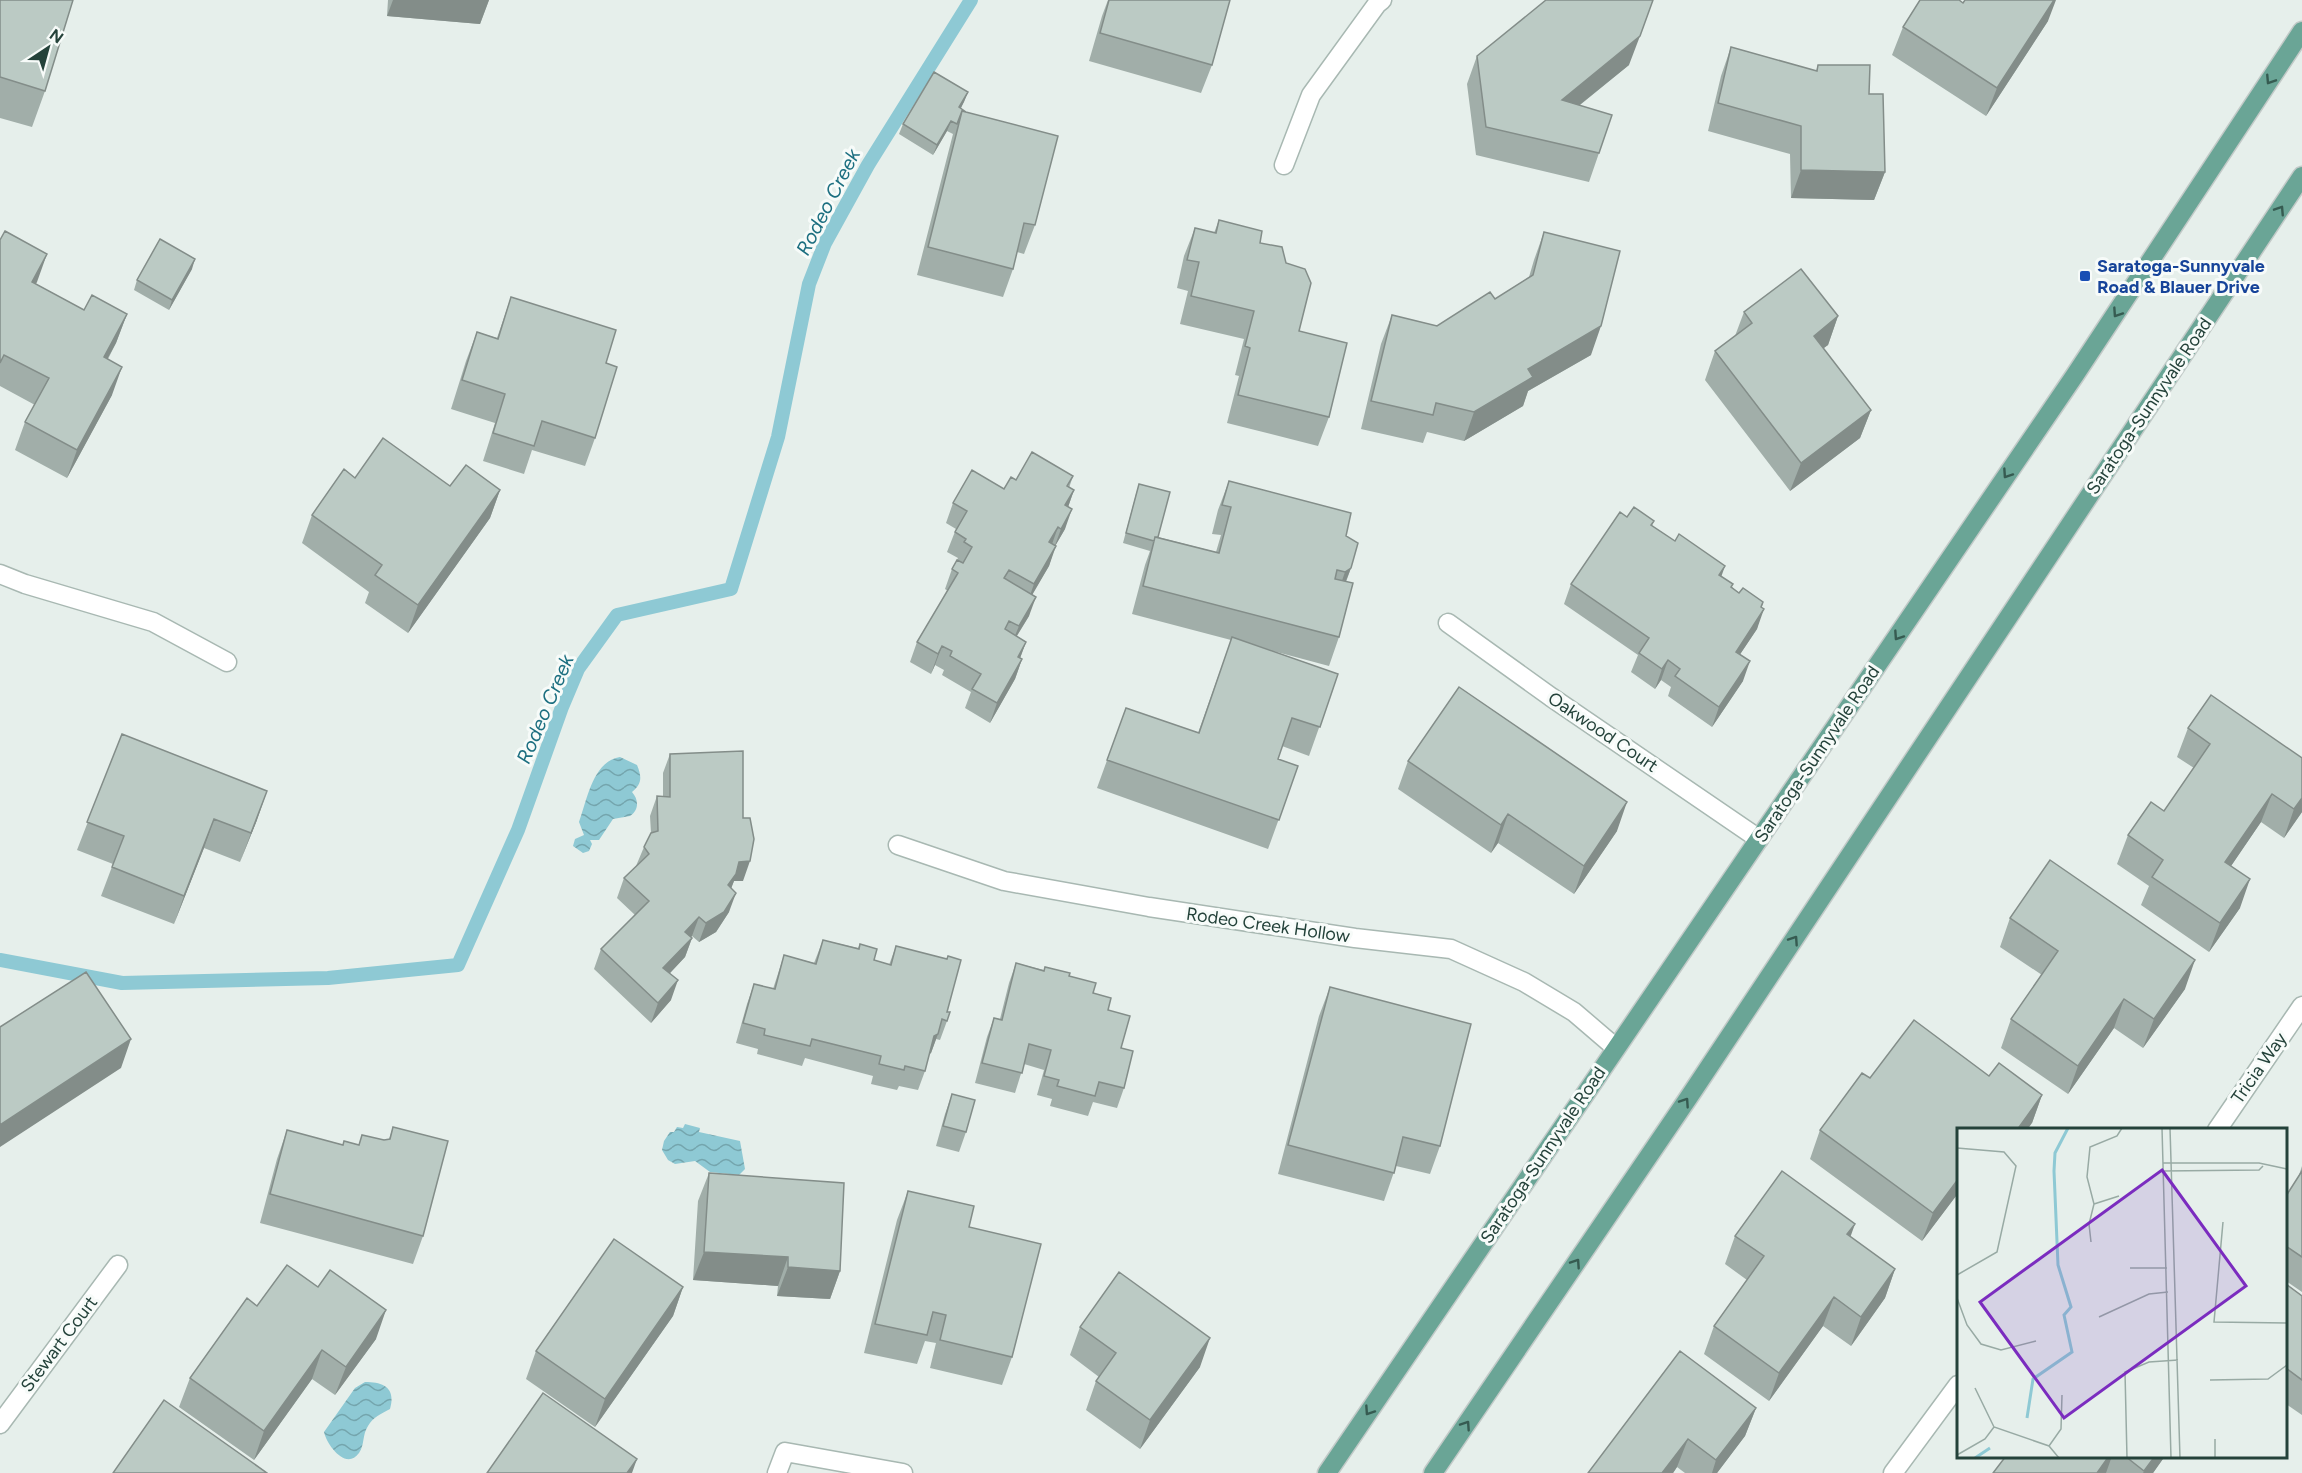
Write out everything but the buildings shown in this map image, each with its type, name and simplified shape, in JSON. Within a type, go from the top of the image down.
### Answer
[{"type":"main road","name":"Saratoga-Sunnyvale Road","points":[[1327,1473],[2075,375],[2302,31]]},
{"type":"main road","name":"Saratoga-Sunnyvale Road","points":[[1433,1473],[1709,1067],[2302,176]]},
{"type":"street","points":[[1284,165],[1311,94],[1382,0]]},
{"type":"street","points":[[0,574],[24,584],[153,622],[227,662]]},
{"type":"street","name":"Oakwood Court","points":[[1448,623],[1551,697],[1759,839]]},
{"type":"street","name":"Rodeo Creek Hollow","points":[[898,845],[1015,883],[1149,907],[1355,938],[1450,949],[1524,982],[1574,1012],[1616,1048]]},
{"type":"street","name":"Tricia Way","points":[[2218,1128],[2302,1005]]},
{"type":"street","name":"Stewart Court","points":[[0,1424],[118,1265]]},
{"type":"street","points":[[1893,1473],[1957,1388]]},
{"type":"street","points":[[777,1473],[784,1452],[903,1473]]},
{"type":"water","points":[[620,757],[637,765],[639,769],[639,783],[632,792],[637,802],[636,808],[630,816],[613,819],[599,840],[590,840],[592,844],[589,851],[583,853],[573,846],[575,839],[584,835],[579,822],[588,793],[603,766]]},
{"type":"water","points":[[685,1124],[700,1128],[699,1132],[740,1141],[745,1169],[739,1175],[710,1172],[695,1161],[675,1164],[668,1160],[662,1150],[664,1141],[670,1132],[674,1132],[677,1127],[683,1128]]},
{"type":"water","points":[[365,1382],[378,1383],[390,1391],[390,1409],[370,1423],[359,1453],[354,1458],[343,1458],[333,1449],[324,1432],[355,1388]]},
{"type":"waterway","name":"Rodeo Creek","points":[[0,960],[122,983],[328,978],[458,965],[518,830],[578,669],[617,615],[731,589],[778,437],[809,284],[825,243],[868,165],[971,0]]},
{"type":"place","name":"Saratoga-Sunnyvale Road & Blauer Drive","points":[[2085,276]]}]
